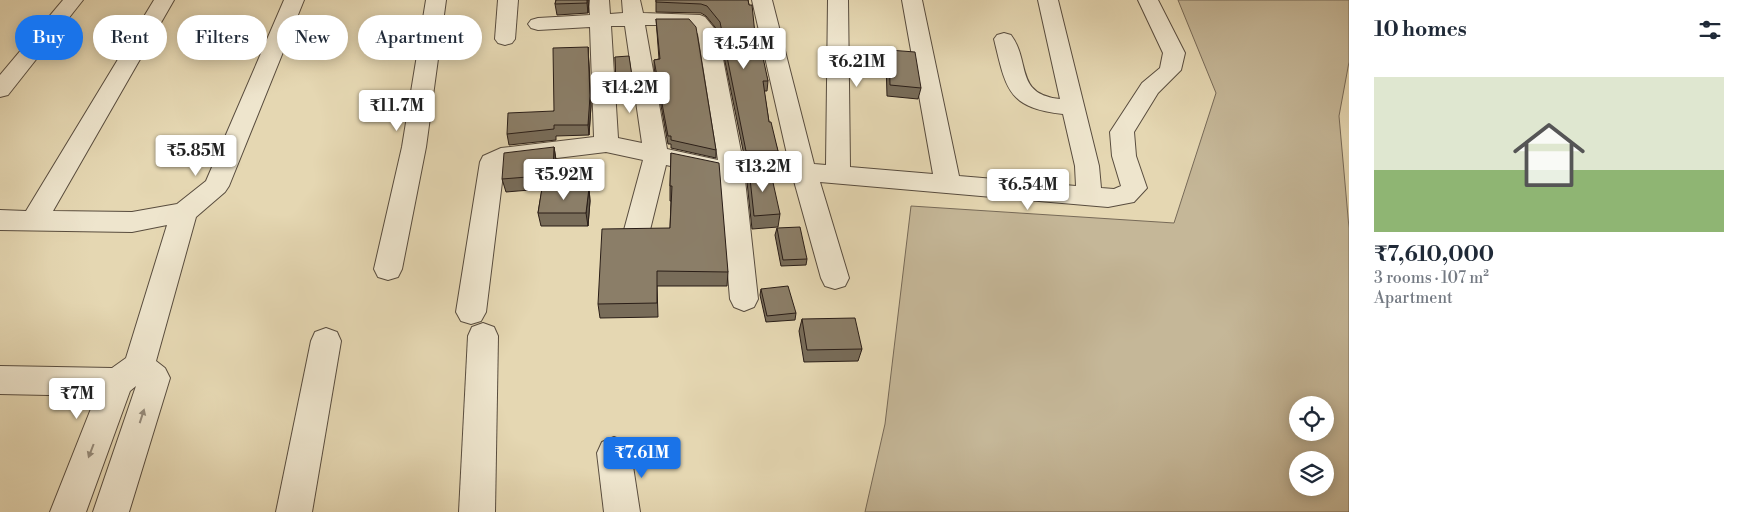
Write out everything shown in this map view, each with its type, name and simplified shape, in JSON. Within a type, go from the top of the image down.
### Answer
[{"type":"street","points":[[0,90],[73,0]]},
{"type":"street","points":[[34,220],[164,0]]},
{"type":"street","points":[[0,220],[132,222],[184,212],[216,186],[294,0]]},
{"type":"street","points":[[388,269],[414,147],[436,0]]},
{"type":"street","points":[[505,39],[508,0]]},
{"type":"street","points":[[762,0],[804,172],[835,278]]},
{"type":"street","points":[[838,0],[838,176]]},
{"type":"street","points":[[912,0],[948,185]]},
{"type":"street","points":[[1048,0],[1087,166],[1090,196]]},
{"type":"street","points":[[478,512],[477,324],[492,162],[501,156],[606,144],[656,157],[731,171],[804,172],[1120,198],[1134,188],[1124,156],[1122,132],[1150,88],[1170,70],[1174,53],[1148,0]]},
{"type":"street","points":[[632,9],[656,157],[637,230]]},
{"type":"street","points":[[538,24],[598,11],[632,9],[693,19],[698,21],[708,33],[730,156],[744,299]]},
{"type":"street","points":[[598,11],[606,144]]},
{"type":"street","points":[[1004,39],[1018,88],[1028,98],[1047,106],[1074,108]]},
{"type":"street","points":[[68,512],[128,374],[184,212]]},
{"type":"street","points":[[294,512],[326,341]]},
{"type":"street","points":[[0,380],[128,374],[154,378],[111,512]]},
{"type":"street","points":[[614,453],[622,512]]},
{"type":"shaded area","points":[[1178,0],[1349,0],[1349,62],[1339,116],[1349,228],[1349,512],[865,512],[885,424],[911,206],[1174,223],[1216,93]]},
{"type":"building","points":[[556,0],[587,0],[587,3],[555,4]]},
{"type":"building","points":[[656,0],[748,0],[749,5],[752,5],[755,34],[758,34],[768,81],[763,81],[769,122],[771,122],[778,151],[746,151],[720,22],[707,6],[701,4],[656,2]]},
{"type":"building","points":[[656,19],[689,19],[696,27],[716,150],[671,140],[671,136],[668,136],[654,60],[660,59]]},
{"type":"building","points":[[588,47],[590,96],[588,125],[554,125],[554,129],[507,134],[508,113],[554,111],[553,48]]},
{"type":"building","points":[[889,50],[915,52],[921,88],[890,85]]},
{"type":"building","points":[[629,56],[633,83],[616,85],[615,57]]},
{"type":"building","points":[[554,147],[553,175],[502,179],[504,153]]},
{"type":"building","points":[[671,153],[719,163],[728,272],[657,271],[657,303],[598,304],[602,229],[670,228]]},
{"type":"building","points":[[749,169],[770,169],[780,214],[754,216]]},
{"type":"building","points":[[542,188],[589,188],[586,213],[538,213]]},
{"type":"building","points":[[800,227],[807,259],[783,260],[777,228]]},
{"type":"building","points":[[788,286],[796,313],[767,316],[761,289]]},
{"type":"building","points":[[855,318],[862,349],[807,350],[802,319]]}]
